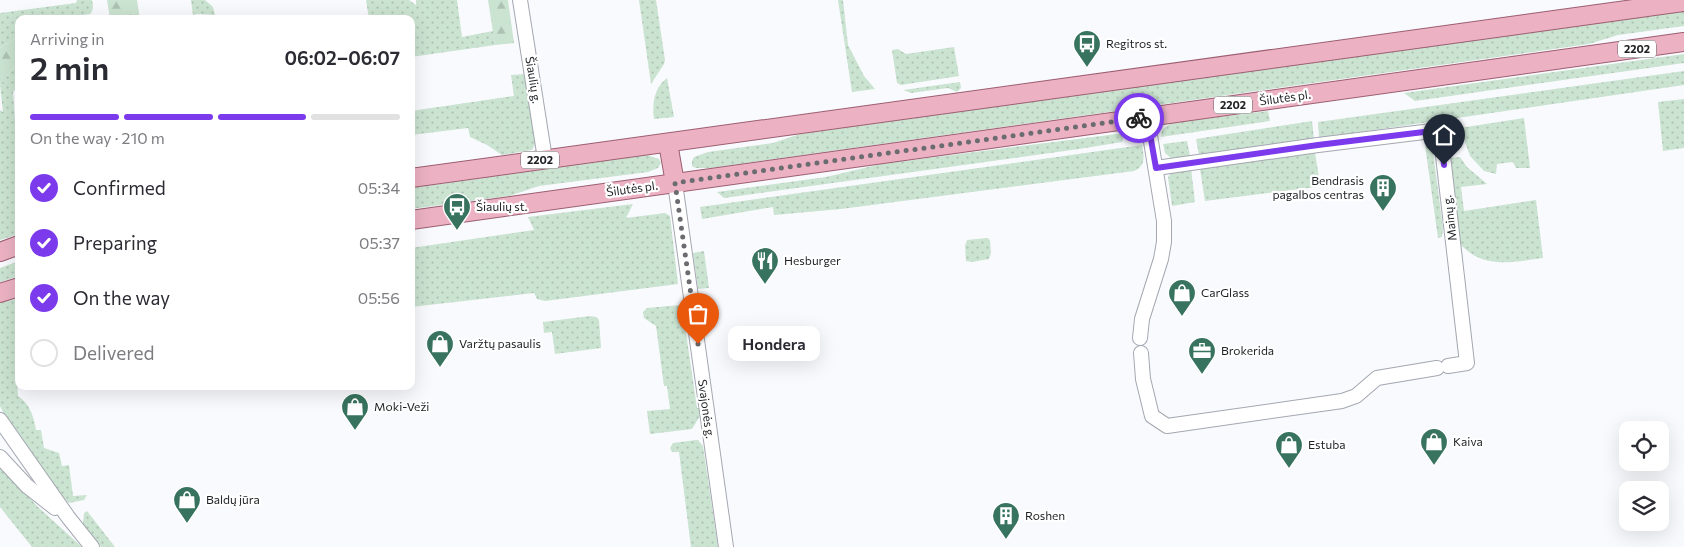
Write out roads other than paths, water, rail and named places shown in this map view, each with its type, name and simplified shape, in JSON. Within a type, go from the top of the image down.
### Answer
[{"type":"main road","name":"2202","points":[[415,177],[1684,2]]},
{"type":"main road","name":"Šilutės pl.","points":[[415,219],[1684,42]]},
{"type":"main road","points":[[668,143],[675,183]]},
{"type":"main road","points":[[0,252],[15,246]]},
{"type":"main road","points":[[0,293],[15,288]]},
{"type":"street","name":"Šiaulių g.","points":[[520,0],[545,159]]},
{"type":"street","points":[[1140,338],[1142,319],[1161,259],[1164,242],[1164,220],[1147,117]]},
{"type":"street","name":"Mainų g.","points":[[1141,353],[1143,379],[1152,416],[1167,426],[1342,401],[1356,396],[1377,378],[1467,363],[1440,130],[1156,168]]},
{"type":"street","name":"Svajonės g.","points":[[675,183],[726,547]]},
{"type":"street","points":[[0,420],[68,517],[92,547]]},
{"type":"street","points":[[0,457],[27,486],[68,517]]},
{"type":"place","name":"Regitros st.","points":[[1087,68]]},
{"type":"place","name":"Bendrasis pagalbos centras","points":[[1383,212]]},
{"type":"place","name":"Šiaulių st.","points":[[457,231]]},
{"type":"place","name":"Hesburger","points":[[765,285]]},
{"type":"place","name":"CarGlass","points":[[1182,317]]},
{"type":"place","name":"Hondera","points":[[698,344]]},
{"type":"place","name":"Varžtų pasaulis","points":[[440,368]]},
{"type":"place","name":"Brokerida","points":[[1202,375]]},
{"type":"place","name":"Moki-Veži","points":[[355,431]]},
{"type":"place","name":"Kaiva","points":[[1434,466]]},
{"type":"place","name":"Estuba","points":[[1289,469]]},
{"type":"place","name":"Baldų jūra","points":[[187,524]]},
{"type":"place","name":"Roshen","points":[[1006,540]]}]
